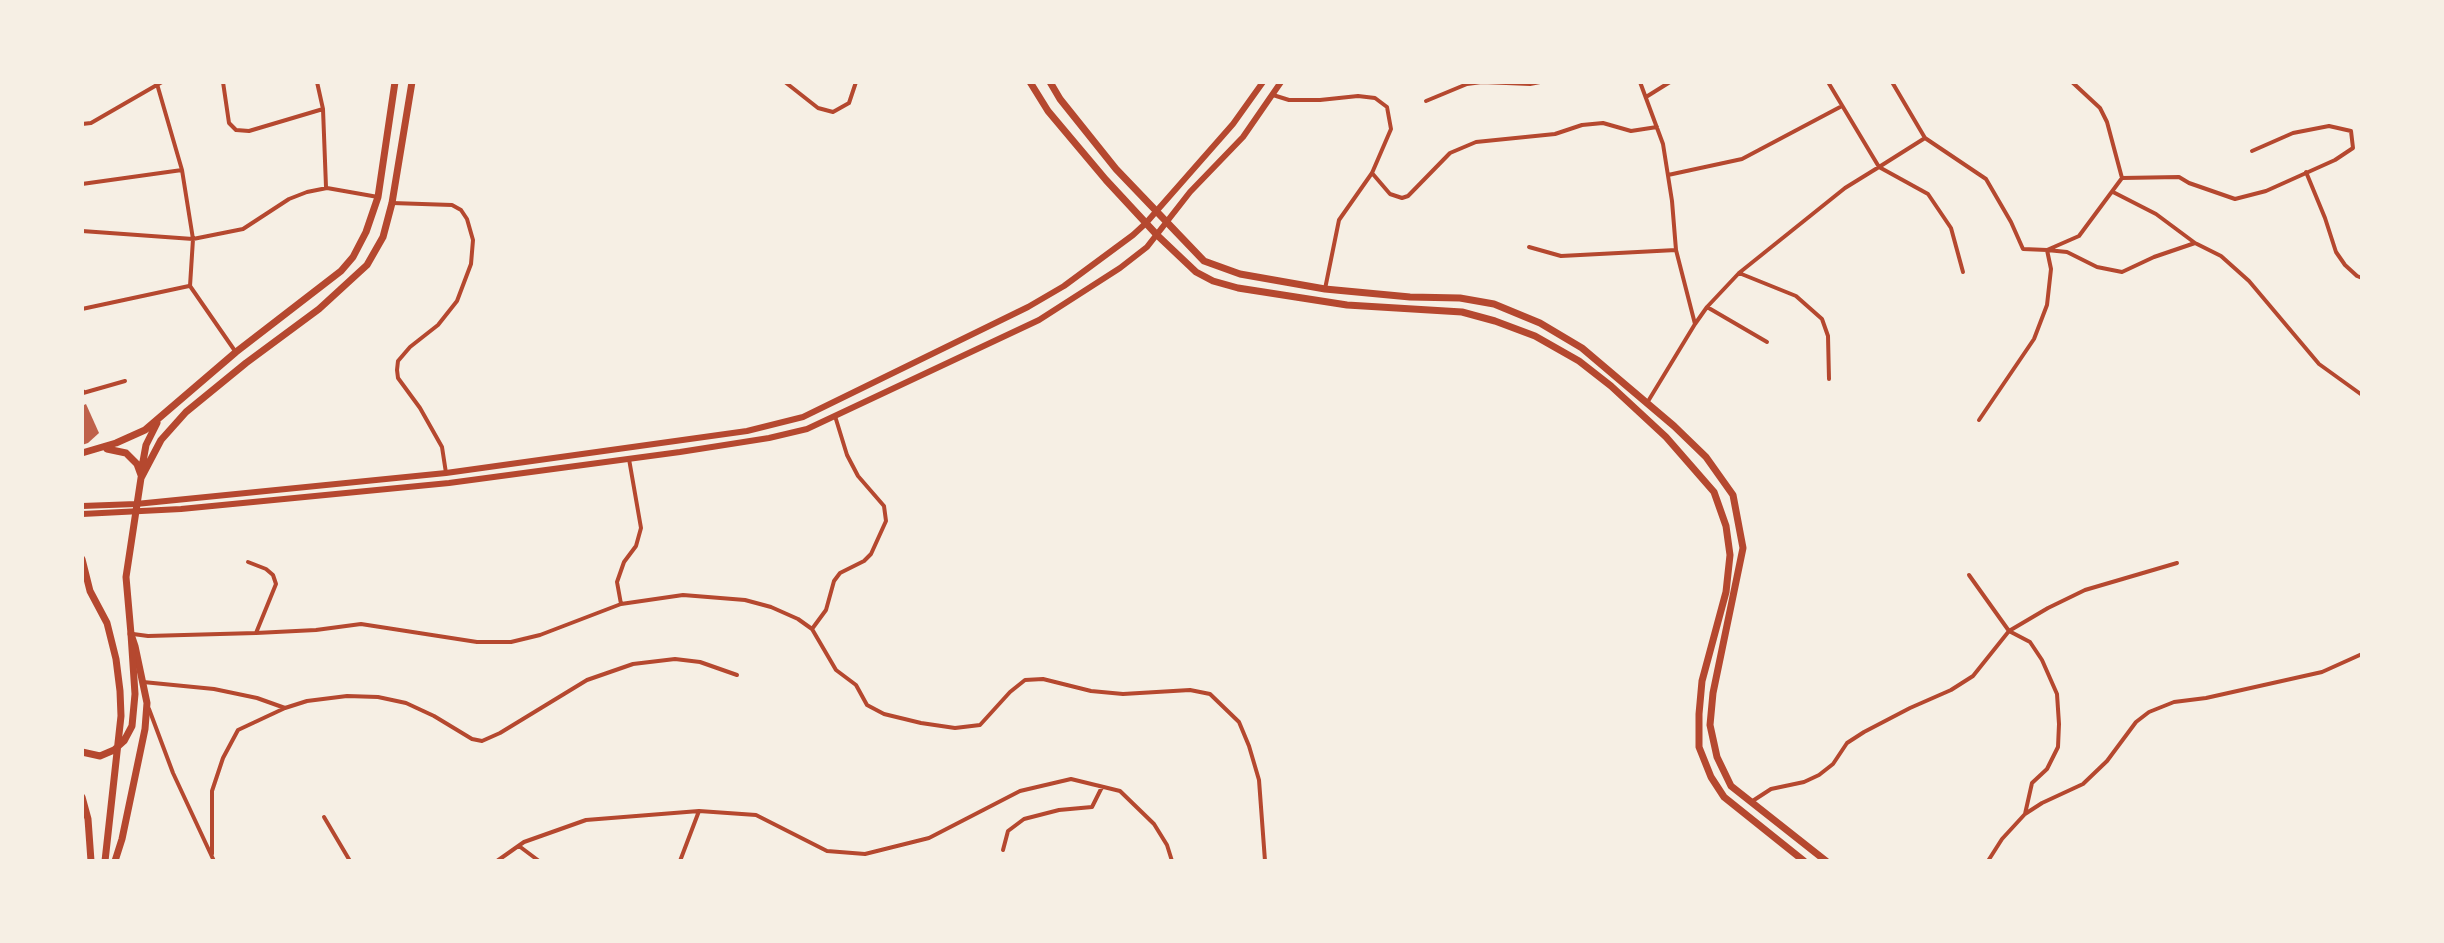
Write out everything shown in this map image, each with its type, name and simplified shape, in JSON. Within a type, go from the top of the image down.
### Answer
[{"type":"main road","points":[[82,453],[145,430],[236,352],[341,271],[353,257],[378,197],[395,82]]},
{"type":"main road","points":[[141,478],[161,440],[186,412],[319,309],[367,265],[383,237],[392,203],[412,82]]},
{"type":"main road","points":[[1030,82],[1048,111],[1106,180],[1196,272],[1238,288],[1347,305],[1462,312],[1495,321],[1522,331],[1579,361],[1666,437],[1714,492],[1726,526],[1730,555],[1726,592],[1702,681],[1699,747],[1711,777],[1724,797],[1806,861],[1814,852]]},
{"type":"main road","points":[[1050,82],[1116,169],[1204,261],[1240,274],[1325,289],[1460,298],[1494,304],[1540,323],[1582,348],[1706,457],[1733,495],[1743,548],[1713,693],[1710,725],[1717,757],[1731,786],[1826,861]]},
{"type":"main road","points":[[82,514],[446,473],[747,431],[803,417],[931,356],[1064,286],[1146,223],[1218,141],[1263,82]]},
{"type":"main road","points":[[82,506],[135,508],[449,483],[769,438],[807,429],[1039,320],[1120,268],[1147,247],[1197,184],[1243,137],[1281,82]]},
{"type":"main road","points":[[1248,103],[1261,113]]},
{"type":"main road","points":[[931,356],[937,367]]},
{"type":"main road","points":[[82,752],[107,754],[120,746],[132,726],[135,694],[126,577],[146,445],[161,416]]},
{"type":"main road","points":[[95,450],[112,449],[126,453],[137,464],[141,478]]},
{"type":"main road","points":[[82,559],[90,591],[100,606],[111,639],[120,691],[121,716],[105,861]]},
{"type":"main road","points":[[115,861],[145,729],[147,703],[131,634]]},
{"type":"main road","points":[[82,797],[88,819],[91,861]]},
{"type":"street","points":[[223,82],[229,123],[236,130],[249,131],[323,109]]},
{"type":"street","points":[[317,82],[323,109],[327,188]]},
{"type":"street","points":[[785,82],[818,108],[833,112],[849,103],[856,82]]},
{"type":"street","points":[[1426,101],[1467,84],[1540,82]]},
{"type":"street","points":[[1640,82],[1663,144],[1676,250],[1695,324]]},
{"type":"street","points":[[1646,97],[1670,82]]},
{"type":"street","points":[[1828,82],[1879,167],[1928,194],[1951,228],[1963,272]]},
{"type":"street","points":[[1892,82],[1925,138],[1986,179],[2023,249],[2067,252],[2097,267],[2122,272],[2195,243]]},
{"type":"street","points":[[2047,250],[2079,236],[2122,178],[2107,122],[2100,108],[2072,82]]},
{"type":"street","points":[[82,124],[91,123],[160,83],[182,170],[193,239],[190,286],[236,352]]},
{"type":"street","points":[[1273,95],[1289,100],[1358,96],[1375,98],[1387,107],[1391,129],[1372,173],[1339,220],[1325,289]]},
{"type":"street","points":[[1668,175],[1742,159],[1842,106]]},
{"type":"street","points":[[1372,173],[1390,194],[1402,198],[1408,196],[1450,153],[1476,142],[1555,134],[1603,123],[1631,131],[1657,127]]},
{"type":"street","points":[[2122,178],[2179,177],[2235,199],[2266,191],[2335,160],[2353,148],[2351,131],[2329,126],[2293,133],[2252,151]]},
{"type":"street","points":[[1647,403],[1707,307],[1739,273],[1814,212],[1925,138]]},
{"type":"street","points":[[82,184],[182,170]]},
{"type":"street","points":[[2306,172],[2336,252],[2345,265],[2362,278]]},
{"type":"street","points":[[82,231],[193,239],[243,229],[289,199],[327,188],[378,197]]},
{"type":"street","points":[[2113,192],[2156,214],[2195,243],[2221,256],[2249,281],[2319,364],[2362,395]]},
{"type":"street","points":[[392,203],[452,205],[461,210],[467,219],[473,240],[471,264],[457,301],[438,325],[398,361],[398,378],[420,408],[442,447],[446,473]]},
{"type":"street","points":[[1529,247],[1561,256],[1676,250]]},
{"type":"street","points":[[1979,420],[2034,339],[2047,305],[2051,269],[2047,250]]},
{"type":"street","points":[[1739,273],[1796,296],[1822,319],[1828,336],[1829,379]]},
{"type":"street","points":[[82,309],[190,286]]},
{"type":"street","points":[[1707,307],[1767,342]]},
{"type":"street","points":[[82,389],[83,393],[125,381]]},
{"type":"street","points":[[812,629],[826,610],[834,581],[840,573],[871,554],[886,521],[884,506],[858,476],[847,455],[835,416]]},
{"type":"street","points":[[621,604],[617,582],[624,562],[636,546],[641,528],[629,459]]},
{"type":"street","points":[[248,562],[266,569],[273,575],[276,584],[256,633]]},
{"type":"street","points":[[1751,802],[1771,789],[1804,782],[1819,775],[1833,764],[1847,743],[1864,732],[1973,676],[2009,631],[2048,608],[2085,590],[2177,563]]},
{"type":"street","points":[[1969,575],[2009,631],[2030,642],[2057,694],[2058,747],[2047,769],[2032,783],[2025,814]]},
{"type":"street","points":[[131,634],[256,633],[361,624],[477,642],[511,642],[540,635],[621,604],[683,595],[713,595],[745,600],[771,607],[812,629],[836,670],[856,685],[867,705],[884,714],[921,723],[955,728],[980,725],[1025,680],[1043,679],[1091,691],[1123,694],[1190,690],[1210,694],[1239,722],[1249,746],[1259,780],[1265,861]]},
{"type":"street","points":[[1988,861],[2002,839],[2025,814],[2083,784],[2107,761],[2136,722],[2149,712],[2174,702],[2206,698],[2322,672],[2362,654]]},
{"type":"street","points":[[212,854],[212,791],[223,758],[238,730],[285,708],[307,701],[347,696],[378,697],[406,703],[472,739],[482,741],[587,680],[633,664],[675,659],[700,662],[737,675]]},
{"type":"street","points":[[143,682],[214,689],[257,698],[285,708]]},
{"type":"street","points":[[147,703],[173,773],[214,861]]},
{"type":"street","points":[[497,861],[518,846],[586,820],[699,811],[756,815],[827,851],[865,854],[929,838],[1020,791],[1071,779],[1120,791],[1154,824],[1167,845],[1172,861]]},
{"type":"street","points":[[1003,850],[1008,831],[1024,819],[1059,810],[1092,807],[1102,787]]},
{"type":"street","points":[[680,861],[699,811]]},
{"type":"street","points":[[324,817],[350,861]]},
{"type":"street","points":[[518,846],[539,861]]},
{"type":"building","points":[[86,404],[99,433],[82,445],[82,406]]}]
